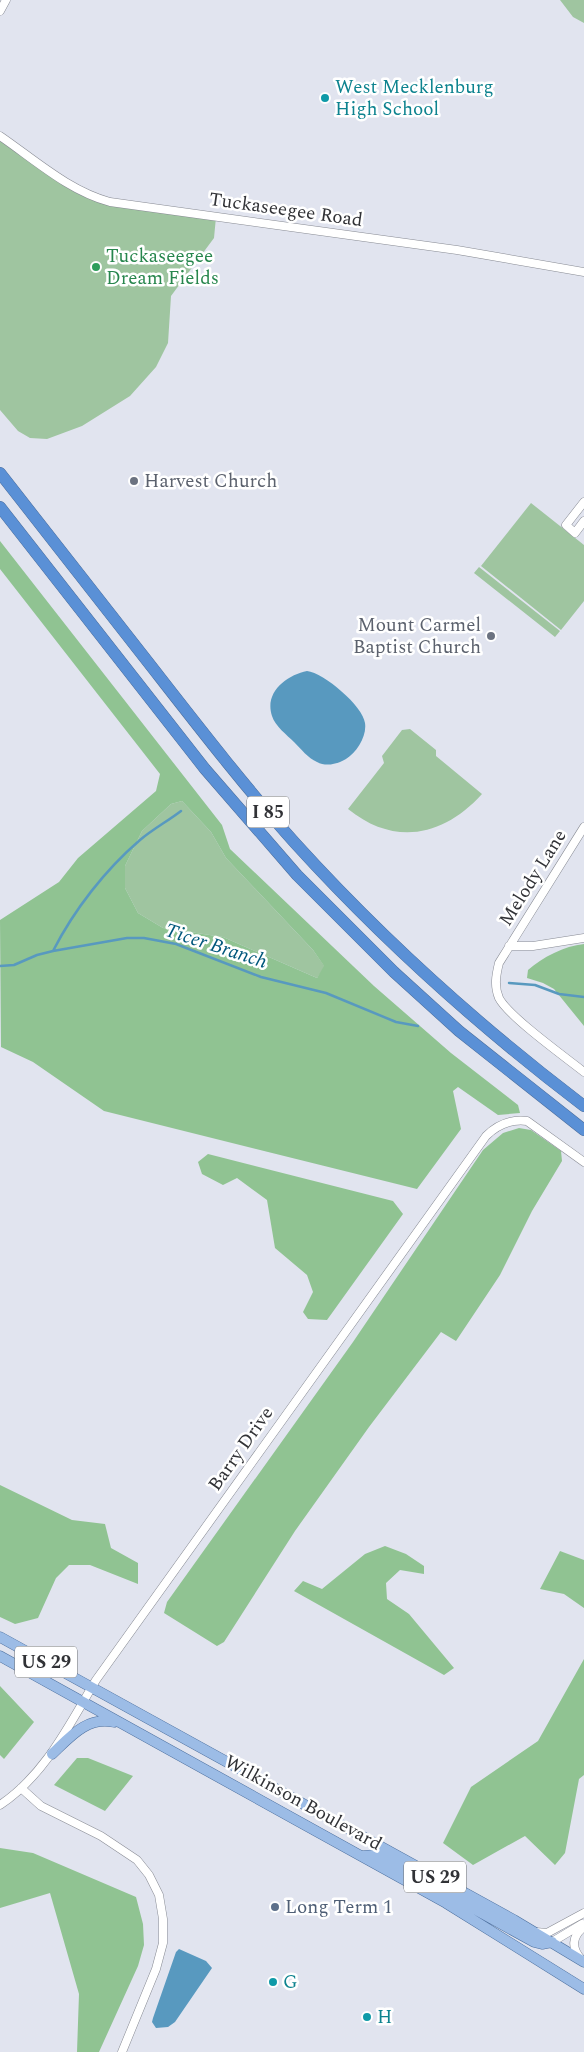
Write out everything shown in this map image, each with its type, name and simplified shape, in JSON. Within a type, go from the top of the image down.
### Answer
[{"type":"highway","name":"I 85","points":[[0,473],[257,800],[311,860],[370,922],[437,985],[506,1045],[584,1106]]},
{"type":"highway","name":"I 85","points":[[0,507],[205,769],[298,875],[381,960],[459,1031],[584,1130]]},
{"type":"main road","name":"Wilkinson Boulevard","points":[[0,1637],[552,1942],[584,1962]]},
{"type":"main road","name":"Wilkinson Boulevard","points":[[0,1656],[480,1923],[584,1989]]},
{"type":"main road","points":[[52,1754],[87,1724],[107,1720],[122,1724]]},
{"type":"main road","points":[[362,1856],[375,1855],[386,1860],[534,1942],[542,1944],[552,1942]]},
{"type":"street","points":[[0,11],[6,0]]},
{"type":"street","name":"Tuckaseegee Road","points":[[0,136],[71,186],[97,199],[457,250],[584,272]]},
{"type":"street","points":[[584,502],[566,525],[575,532],[584,521]]},
{"type":"street","name":"Melody Lane","points":[[584,827],[509,946],[496,974],[499,998],[510,1012],[584,1072]]},
{"type":"street","points":[[509,946],[532,946],[584,938]]},
{"type":"street","name":"Barry Drive","points":[[0,1805],[21,1788],[45,1764],[92,1687],[469,1158],[491,1131],[504,1123],[516,1120],[532,1124],[584,1162]]},
{"type":"street","points":[[21,1788],[41,1806],[101,1836],[137,1860],[149,1875],[159,1895],[164,1919],[163,1943],[156,1969],[122,2052]]},
{"type":"street","points":[[534,1932],[547,1934],[584,1913]]},
{"type":"street","points":[[552,1942],[584,1923]]},
{"type":"street","points":[[584,1927],[576,1936],[574,1944],[576,1953],[584,1962]]},
{"type":"green space","points":[[560,0],[584,0],[584,23],[573,17]]},
{"type":"green space","name":"Tuckaseegee Dream Fields","points":[[3,139],[97,199],[216,217],[214,238],[171,296],[168,343],[156,367],[130,396],[82,426],[47,439],[30,438],[18,431],[0,410],[0,142]]},
{"type":"green space","points":[[531,503],[584,545],[584,601],[561,630],[481,566]]},
{"type":"green space","points":[[0,541],[222,825],[230,849],[374,986],[451,1053],[518,1105],[520,1113],[498,1115],[458,1087],[453,1091],[461,1129],[417,1189],[104,1111],[33,1062],[1,1047],[0,920],[59,882],[78,858],[156,791],[160,774],[0,569]],"holes":[[[182,801],[211,832],[226,858],[313,950],[324,966],[317,978],[223,937],[163,928],[138,913],[125,888],[125,866],[142,831],[171,804]]]},
{"type":"green space","points":[[479,567],[560,631],[555,637],[474,573]]},
{"type":"green space","points":[[410,729],[436,750],[436,756],[482,794],[452,819],[435,827],[401,832],[383,829],[348,809],[384,763],[382,756],[402,730]]},
{"type":"green space","points":[[182,801],[211,832],[226,858],[313,950],[325,967],[317,978],[223,937],[163,928],[138,913],[125,888],[125,866],[142,831],[171,804]]},
{"type":"green space","points":[[584,944],[584,1026],[554,989],[527,978],[528,970],[540,961],[561,950]]},
{"type":"green space","points":[[519,1128],[531,1130],[561,1151],[562,1161],[532,1211],[500,1275],[456,1341],[441,1332],[369,1427],[295,1531],[224,1642],[217,1646],[164,1613],[167,1602],[353,1342],[483,1150],[503,1133]]},
{"type":"green space","points":[[208,1154],[393,1201],[403,1214],[327,1320],[308,1319],[303,1312],[313,1292],[307,1275],[275,1248],[267,1200],[237,1178],[223,1185],[202,1174],[198,1162]]},
{"type":"green space","points":[[0,1485],[72,1520],[105,1524],[111,1548],[138,1563],[138,1584],[90,1565],[69,1565],[56,1578],[38,1618],[15,1624],[0,1617]]},
{"type":"green space","points":[[385,1546],[406,1554],[424,1566],[424,1574],[400,1570],[386,1583],[387,1599],[409,1614],[454,1668],[444,1675],[294,1591],[303,1581],[322,1589],[365,1554]]},
{"type":"green space","points":[[560,1551],[584,1560],[584,1608],[564,1594],[540,1589]]},
{"type":"green space","points":[[584,1659],[584,1775],[579,1779],[565,1853],[555,1865],[525,1836],[473,1865],[443,1843],[471,1787],[538,1741]]},
{"type":"green space","points":[[0,1686],[34,1722],[4,1759],[0,1755]]},
{"type":"green space","points":[[77,1758],[88,1758],[133,1776],[105,1811],[54,1785]]},
{"type":"green space","points":[[0,1848],[33,1853],[136,1897],[143,1924],[144,1945],[138,1966],[99,2052],[77,2052],[79,1994],[50,1893],[0,1908]]},
{"type":"water","points":[[307,671],[323,678],[342,691],[363,716],[365,728],[360,743],[350,756],[339,762],[324,764],[311,758],[278,727],[272,716],[270,707],[274,692],[292,676]]},
{"type":"water","points":[[179,1949],[206,1961],[212,1968],[175,2022],[168,2027],[156,2028],[152,2022],[153,2018],[176,1952]]},
{"type":"waterway","points":[[53,951],[91,891],[103,877],[145,836],[181,811]]},
{"type":"waterway","name":"Ticer Branch","points":[[0,966],[14,965],[37,955],[53,951],[127,938],[144,938],[176,944],[261,977],[326,993],[396,1022],[418,1026]]},
{"type":"waterway","name":"Ticer Branch","points":[[509,983],[535,985],[559,994],[584,997]]},
{"type":"place","name":"West Mecklenburg High School","points":[[325,98]]},
{"type":"place","name":"Tuckaseegee Dream Fields","points":[[96,267]]},
{"type":"place","name":"Harvest Church","points":[[134,481]]},
{"type":"place","name":"Mount Carmel Baptist Church","points":[[491,636]]},
{"type":"place","name":"Long Term 1","points":[[275,1907]]},
{"type":"place","name":"G","points":[[273,1982]]},
{"type":"place","name":"H","points":[[367,2017]]}]
